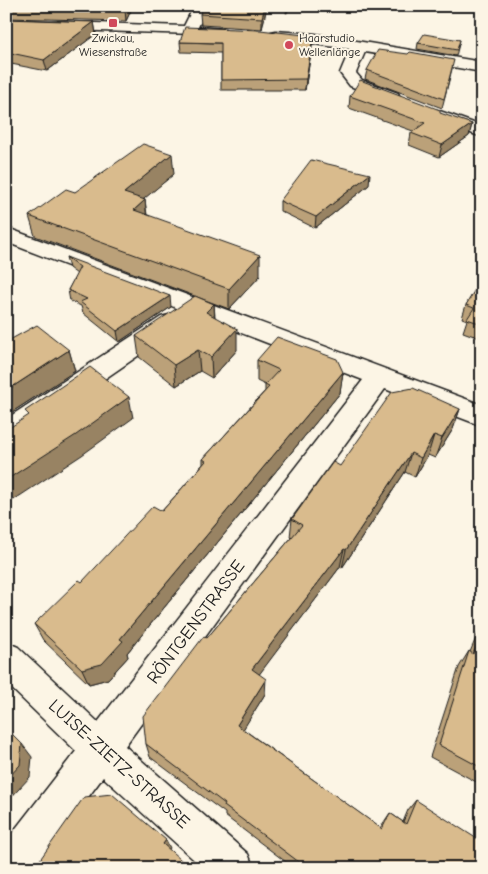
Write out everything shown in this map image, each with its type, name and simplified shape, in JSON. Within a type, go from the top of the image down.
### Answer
[{"type":"street","points":[[189,30],[201,6]]},
{"type":"street","points":[[6,24],[235,33]]},
{"type":"street","points":[[6,33],[35,24]]},
{"type":"street","points":[[263,34],[315,39],[482,67]]},
{"type":"street","points":[[359,47],[348,73],[356,83],[404,102]]},
{"type":"street","points":[[421,108],[482,132]]},
{"type":"street","points":[[8,235],[482,416]]},
{"type":"street","points":[[6,433],[193,306]]},
{"type":"street","name":"RÖNTGENSTRASSE","points":[[11,868],[380,377]]},
{"type":"street","name":"LUISE-ZIETZ-STRASSE","points":[[6,659],[101,750],[234,868]]},
{"type":"path","points":[[283,18],[291,6]]},
{"type":"building","points":[[6,6],[127,6],[125,10]]},
{"type":"building","points":[[204,6],[265,6],[262,18],[200,14]]},
{"type":"building","points":[[6,19],[94,22],[44,60],[6,52]]},
{"type":"building","points":[[185,27],[260,30],[313,36],[306,79],[221,80],[221,43],[180,42]]},
{"type":"building","points":[[424,34],[460,40],[457,50],[418,43]]},
{"type":"building","points":[[378,50],[408,54],[410,52],[454,60],[444,99],[367,70]]},
{"type":"building","points":[[360,80],[472,124],[442,145],[411,133],[425,123],[350,96]]},
{"type":"building","points":[[143,144],[172,154],[124,193],[145,200],[134,210],[260,255],[229,289],[29,216],[66,189],[75,192]]},
{"type":"building","points":[[311,160],[370,174],[316,217],[280,201]]},
{"type":"building","points":[[66,257],[170,296],[117,331],[80,302],[87,299],[68,290],[80,267]]},
{"type":"building","points":[[482,278],[482,324],[467,319],[474,308],[466,305]]},
{"type":"building","points":[[195,296],[214,304],[206,312],[237,329],[211,357],[198,350],[174,365],[136,336]]},
{"type":"building","points":[[37,325],[69,350],[6,391],[6,342]]},
{"type":"building","points":[[277,337],[337,359],[343,372],[120,639],[123,641],[102,664],[82,669],[34,624],[79,580],[82,582],[153,506],[162,511],[206,461],[203,459],[269,387],[265,385],[279,370],[257,360]]},
{"type":"building","points":[[90,367],[129,397],[76,435],[6,480],[6,430],[29,415],[25,411]]},
{"type":"building","points":[[413,388],[460,409],[442,438],[434,435],[421,458],[411,453],[346,550],[344,549],[252,669],[266,679],[237,725],[382,829],[390,813],[406,824],[416,800],[482,842],[482,868],[307,868],[224,806],[225,804],[146,744],[143,716],[204,636],[207,638],[302,525],[292,519],[333,462],[340,466],[392,392]]},
{"type":"building","points":[[482,633],[482,768],[439,745],[469,651],[473,654]]},
{"type":"building","points":[[6,728],[22,744],[20,765],[6,780]]},
{"type":"building","points":[[112,794],[166,840],[163,844],[190,868],[34,868],[84,797]]},
{"type":"place","name":"Zwickau, Wiesenstraße","points":[[113,23]]},
{"type":"place","name":"Haarstudio Wellenlänge","points":[[289,45]]}]
